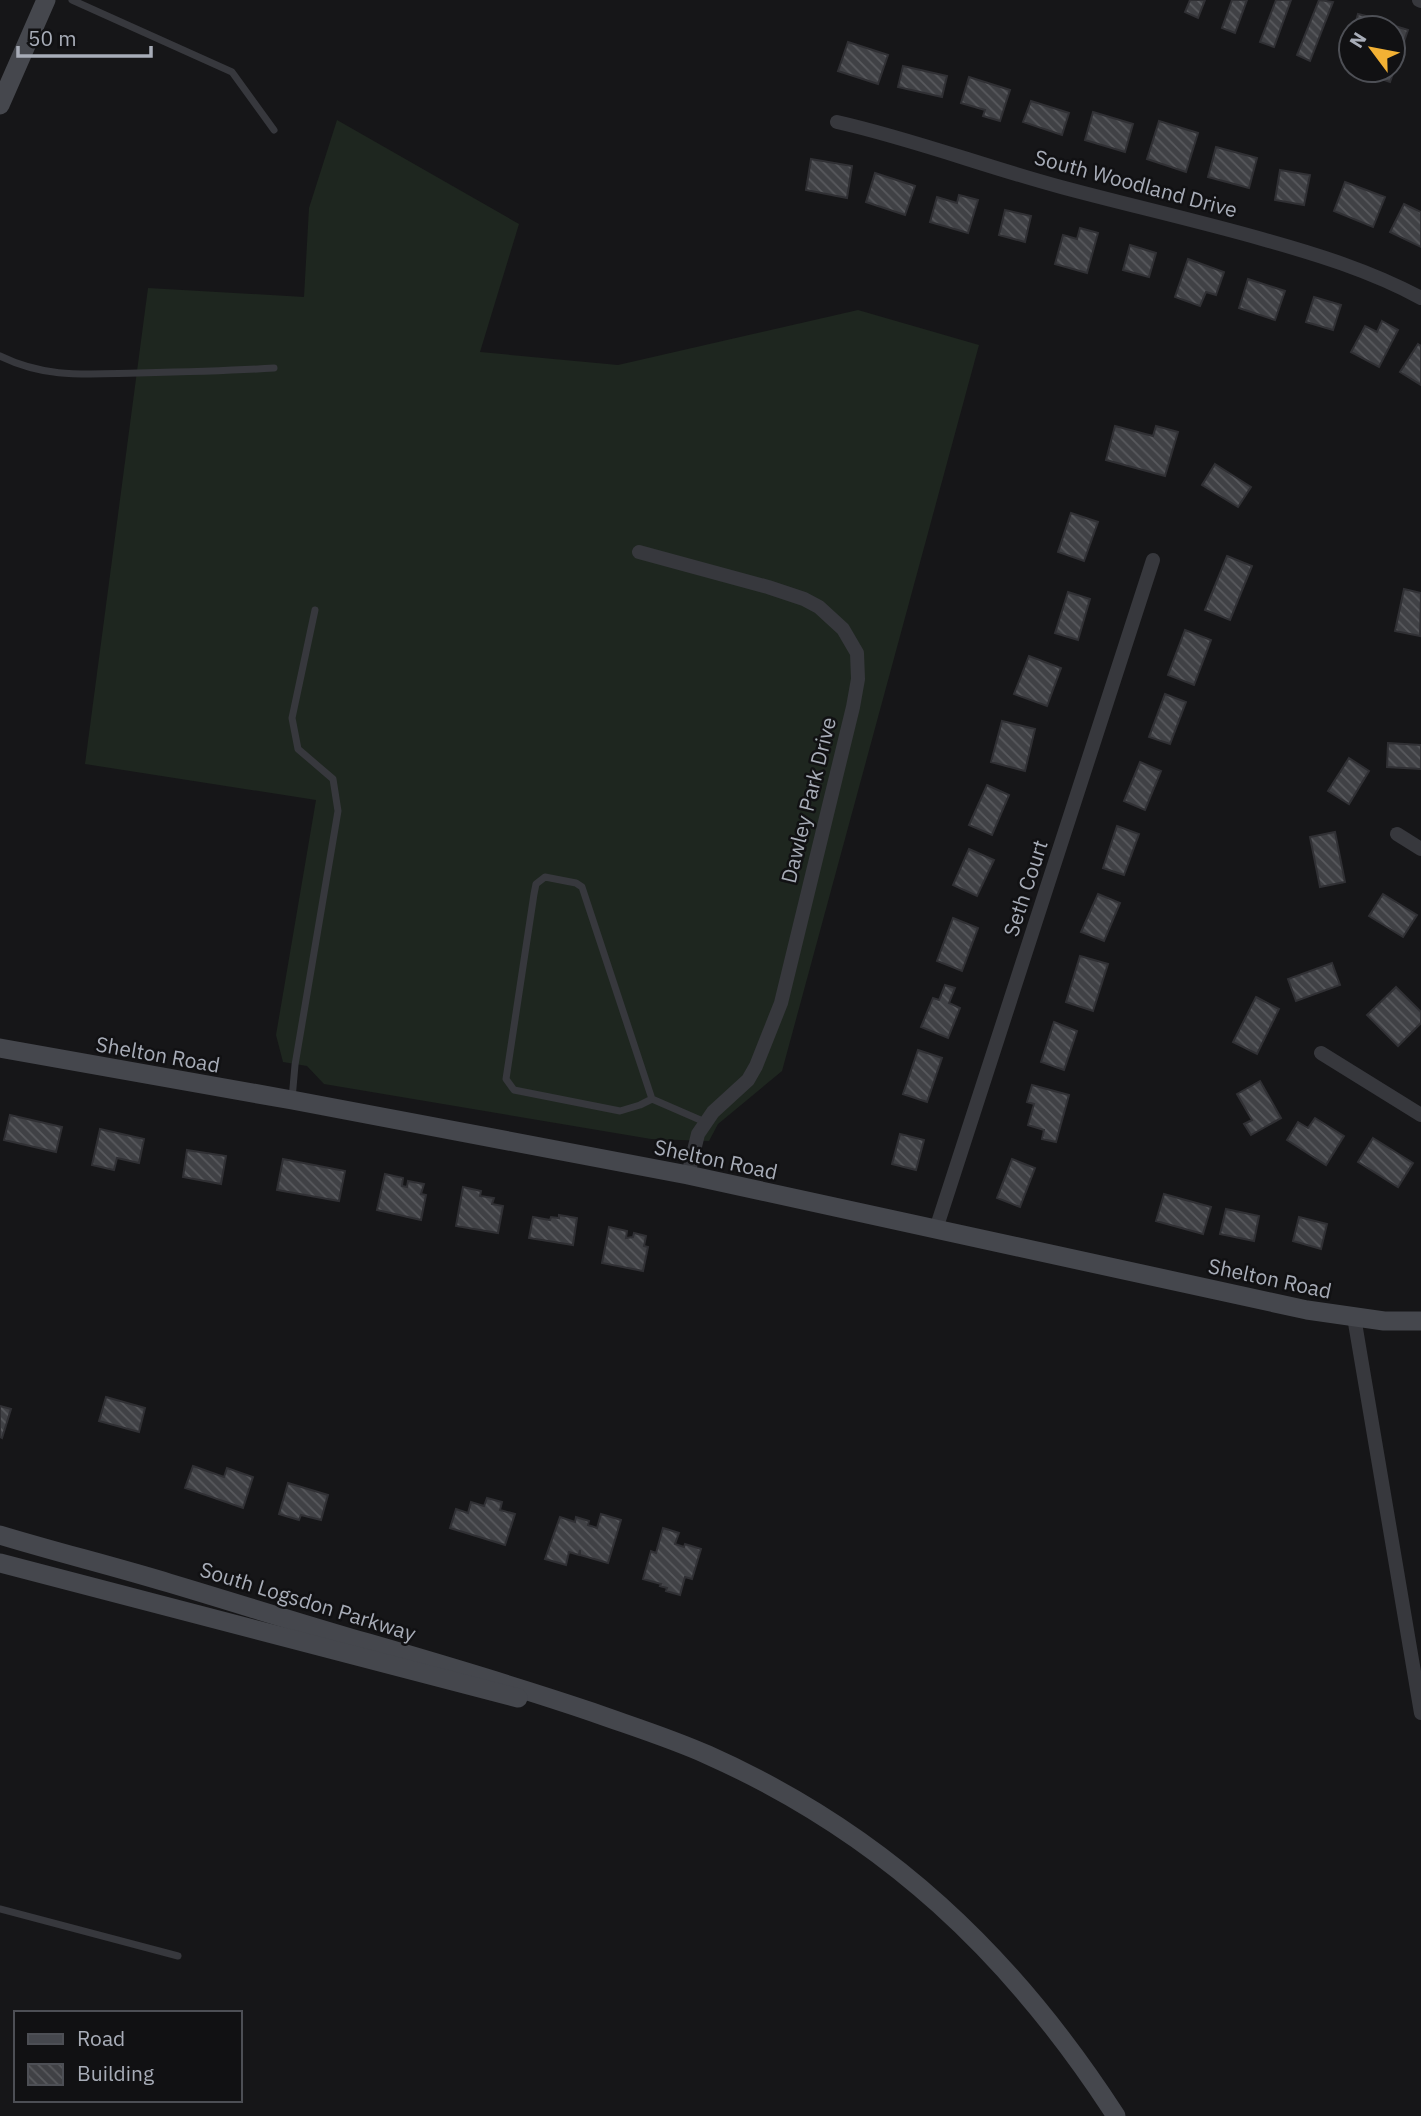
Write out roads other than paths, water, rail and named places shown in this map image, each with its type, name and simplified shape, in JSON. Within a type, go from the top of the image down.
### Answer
[{"type":"main road","points":[[0,105],[46,0]]},
{"type":"main road","name":"Shelton Road","points":[[0,1048],[688,1175],[1307,1310],[1384,1321],[1421,1321]]},
{"type":"main road","name":"South Logsdon Parkway","points":[[0,1535],[496,1679],[674,1740],[793,1798],[897,1869],[964,1927],[1024,1989],[1079,2059],[1116,2116]]},
{"type":"main road","name":"South Logsdon Parkway","points":[[0,1563],[492,1693],[602,1716]]},
{"type":"street","name":"South Woodland Drive","points":[[837,122],[938,148],[1059,186],[1306,251],[1376,276],[1421,298]]},
{"type":"street","name":"Dawley Park Drive","points":[[639,552],[804,599],[819,607],[843,629],[851,640],[859,666],[853,707],[780,1003],[748,1080],[705,1122],[694,1146],[688,1175]]},
{"type":"street","name":"Seth Court","points":[[936,1229],[1153,561]]},
{"type":"street","points":[[1397,834],[1421,849]]},
{"type":"street","points":[[1321,1053],[1421,1115]]},
{"type":"street","points":[[1354,1317],[1421,1713]]},
{"type":"lane","points":[[72,0],[232,72],[274,130]]},
{"type":"lane","points":[[0,356],[29,368],[64,374],[224,372],[274,368]]},
{"type":"lane","points":[[292,1100],[295,1065],[338,811],[333,779],[298,749],[292,718],[314,610]]},
{"type":"lane","points":[[652,1099],[620,1111],[514,1090],[506,1079],[534,894],[536,884],[545,877],[576,883],[582,887],[652,1099],[705,1122]]},
{"type":"lane","points":[[0,1909],[178,1956]]}]
